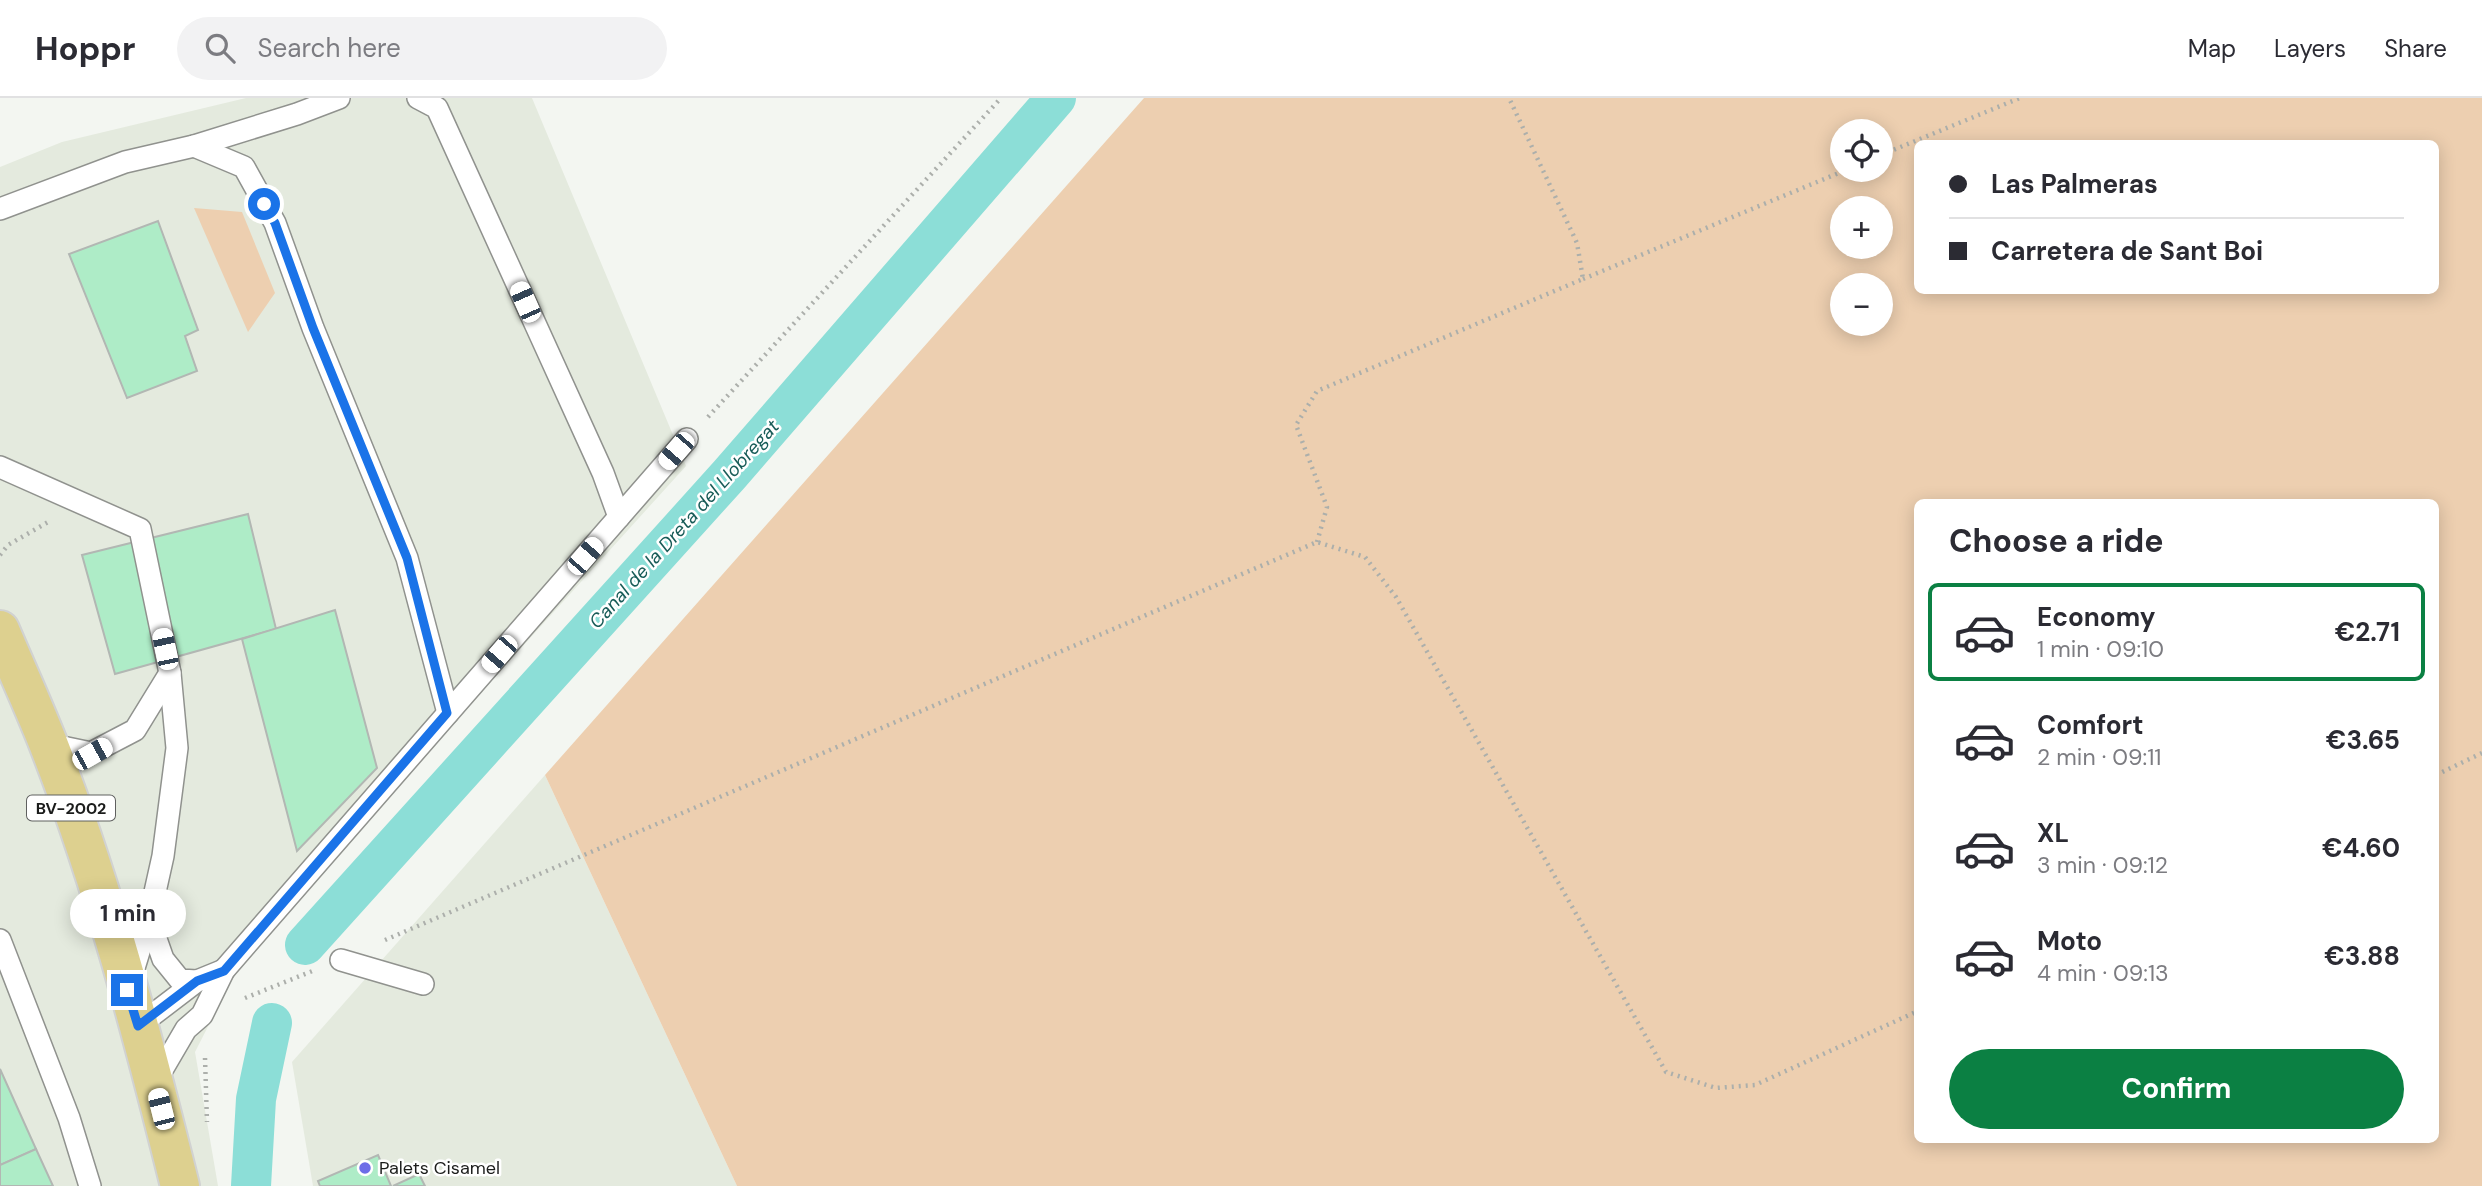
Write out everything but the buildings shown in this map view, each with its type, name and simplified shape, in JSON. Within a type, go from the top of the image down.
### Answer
[{"type":"main road","name":"BV-2002","points":[[0,630],[48,744],[88,855],[155,1083],[180,1186]]},
{"type":"lane","points":[[0,209],[125,162],[194,146],[339,98]]},
{"type":"lane","points":[[418,98],[437,108],[597,460],[619,517]]},
{"type":"lane","points":[[194,146],[244,167],[275,223],[313,328],[407,558],[447,713]]},
{"type":"lane","points":[[155,1083],[180,1038],[205,1014],[224,971],[687,439]]},
{"type":"lane","points":[[0,467],[140,529],[170,673],[177,748],[163,856],[149,919],[127,990]]},
{"type":"lane","points":[[48,744],[92,754],[135,730],[170,673]]},
{"type":"lane","points":[[149,919],[163,959],[180,979],[197,981]]},
{"type":"lane","points":[[0,940],[69,1118],[90,1186]]},
{"type":"lane","points":[[341,960],[423,984]]},
{"type":"lane","points":[[138,1026],[197,981],[224,971]]},
{"type":"path","points":[[687,439],[1001,98]]},
{"type":"path","points":[[1509,98],[1577,243],[1583,279]]},
{"type":"path","points":[[1918,140],[2020,98]]},
{"type":"path","points":[[1893,150],[1914,141]]},
{"type":"path","points":[[1317,542],[1327,507],[1296,425],[1317,391],[1830,177]]},
{"type":"path","points":[[208,1134],[205,1014],[341,960],[1317,542],[1366,557],[1396,597],[1666,1072],[1716,1088],[1755,1085],[1914,1013]]},
{"type":"path","points":[[2439,774],[2482,753]]},
{"type":"shaded area","points":[[246,98],[532,98],[686,466],[246,952],[195,1052],[218,1186],[0,1186],[0,167],[62,142]]},
{"type":"shaded area","points":[[1144,98],[2482,98],[2482,1186],[737,1186],[545,775]]},
{"type":"shaded area","points":[[194,208],[242,212],[275,293],[248,332]]},
{"type":"shaded area","points":[[545,775],[737,1186],[313,1186],[292,1062]]},
{"type":"waterway","name":"Canal de la Dreta del Llobregat","points":[[305,945],[729,475],[1056,98]]},
{"type":"waterway","name":"Canal de la Dreta del Llobregat","points":[[251,1186],[256,1099],[272,1023]]},
{"type":"place","name":"Palets Cisamel","points":[[365,1168]]},
{"type":"route","points":[[127,990],[138,1026],[197,981],[224,971],[447,713],[407,558],[313,328],[275,223],[264,204]]}]
